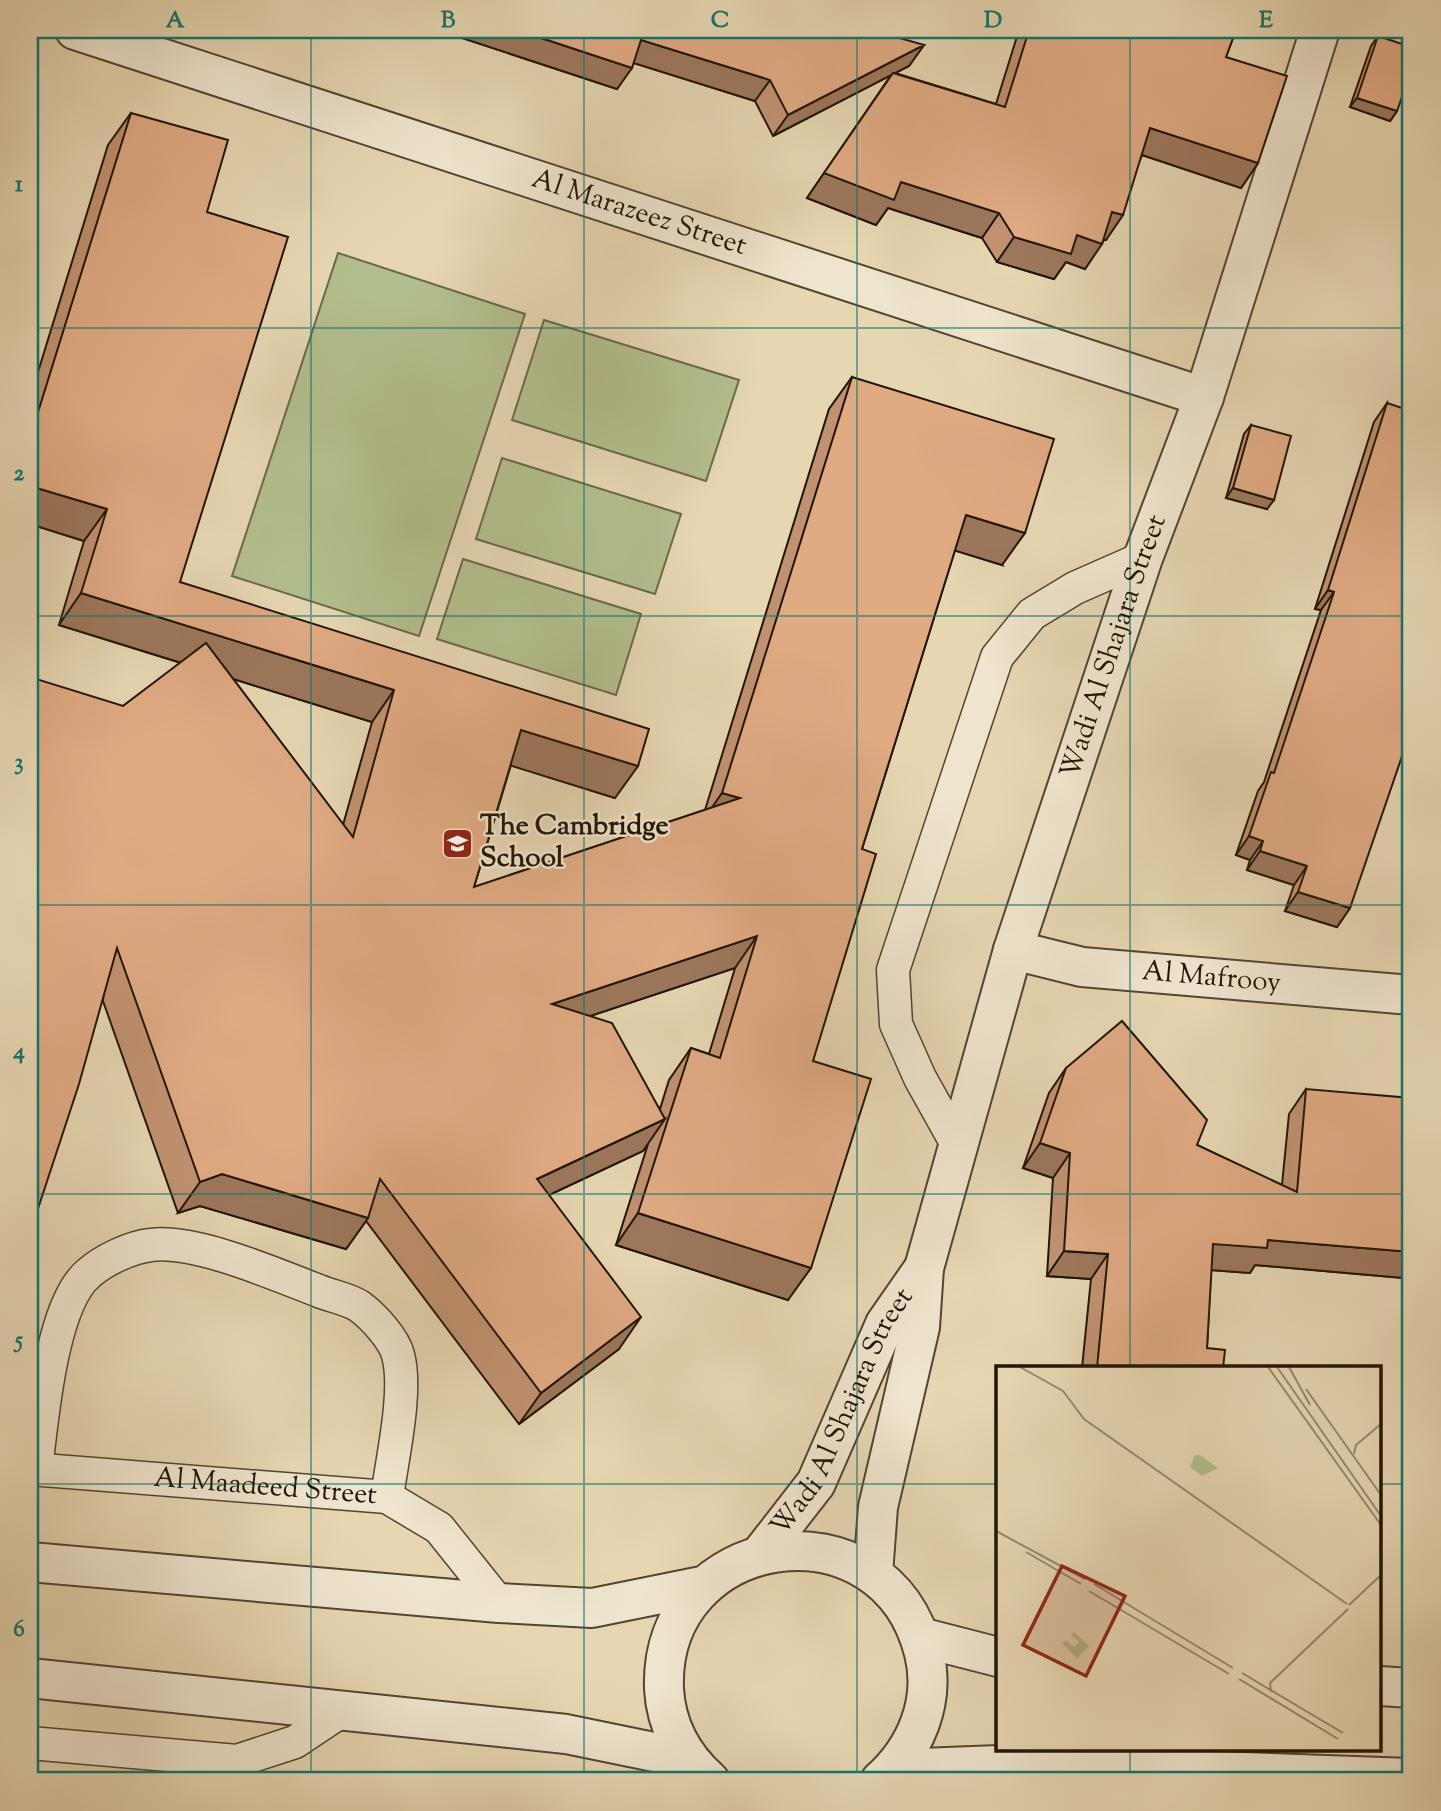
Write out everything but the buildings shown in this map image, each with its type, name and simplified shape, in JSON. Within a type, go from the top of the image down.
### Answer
[{"type":"street","name":"Al Marazeez Street","points":[[75,30],[1204,397]]},
{"type":"street","name":"Wadi Al Shajara Street","points":[[873,1574],[878,1507],[920,1327],[924,1268],[1013,950],[1143,558],[1204,397],[1320,30]]},
{"type":"street","name":"Al Mafrooy","points":[[1013,950],[1082,967],[1411,995]]},
{"type":"street","name":"Wadi Al Shajara Street","points":[[760,1555],[816,1483],[885,1324],[924,1268]]},
{"type":"street","points":[[699,1770],[673,1731],[665,1700],[663,1669],[670,1638],[685,1609],[706,1585],[730,1567],[760,1555],[789,1549],[819,1551],[848,1559],[873,1574],[902,1602],[920,1637],[928,1684],[925,1707],[919,1730],[887,1775]]},
{"type":"street","points":[[30,1562],[499,1603],[592,1608],[706,1585]]},
{"type":"street","points":[[920,1637],[996,1656]]},
{"type":"street","points":[[30,1678],[566,1734],[699,1770]]},
{"type":"street","points":[[1382,1686],[1411,1688]]},
{"type":"street","points":[[887,1775],[1023,1764],[1411,1779]]},
{"type":"lane","points":[[958,1146],[920,1078],[896,1024],[893,970],[997,657],[1032,614],[1075,588],[1143,558]]},
{"type":"lane","points":[[33,1469],[47,1380],[69,1298],[88,1273],[120,1255],[152,1245],[177,1247],[263,1270],[358,1306],[384,1331],[398,1353],[402,1381],[387,1497]]},
{"type":"lane","name":"Al Maadeed Street","points":[[33,1469],[387,1497],[439,1528],[499,1603]]},
{"type":"lane","points":[[30,1743],[237,1761],[295,1742],[343,1710]]},
{"type":"green space","points":[[338,253],[525,314],[419,636],[232,576]]},
{"type":"green space","points":[[544,320],[739,380],[706,481],[512,420]]},
{"type":"green space","points":[[502,458],[681,514],[655,594],[476,539]]},
{"type":"green space","points":[[463,559],[641,614],[616,695],[437,639]]},
{"type":"place","name":"The Cambridge School","points":[[457,843]]}]
